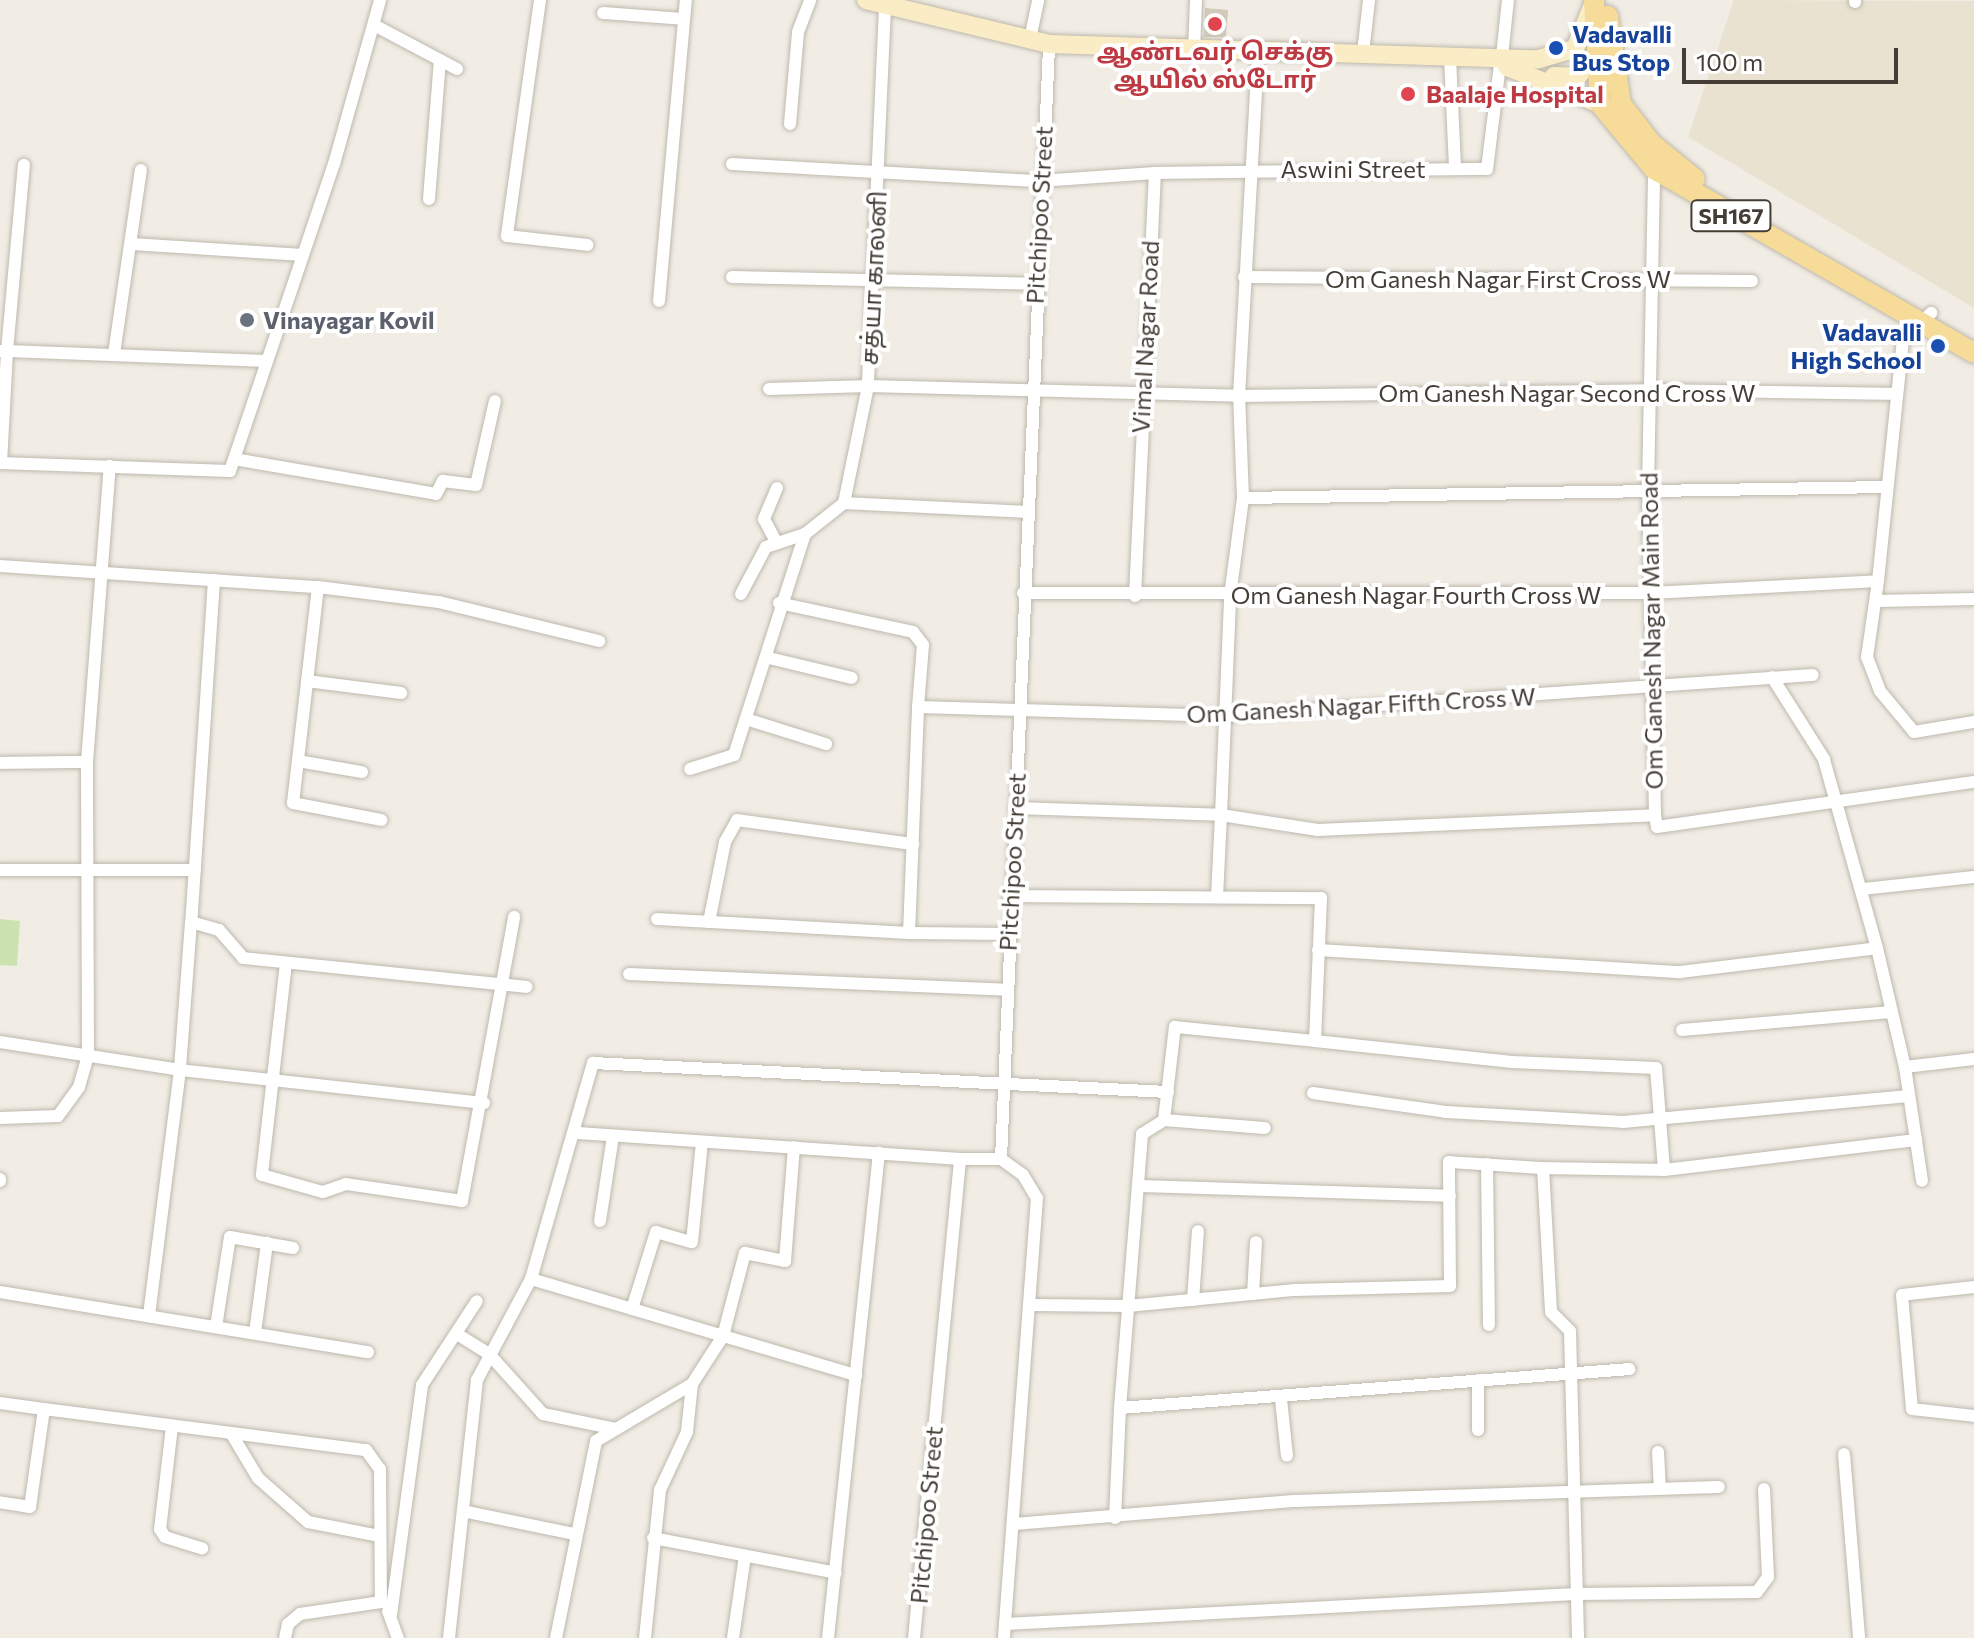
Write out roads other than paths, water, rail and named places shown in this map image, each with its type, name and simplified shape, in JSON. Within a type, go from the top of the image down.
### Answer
[{"type":"main road","points":[[866,0],[1049,44],[1194,52],[1363,53],[1501,61],[1561,58],[1596,64]]},
{"type":"main road","points":[[1561,58],[1586,30],[1594,0]]},
{"type":"main road","name":"SH167","points":[[1594,0],[1596,64],[1609,98],[1654,169],[1924,318],[1974,338]]},
{"type":"main road","name":"SH167","points":[[1607,0],[1609,98],[1676,167],[1924,318],[1974,353]]},
{"type":"main road","points":[[1528,71],[1577,77],[1596,64],[1609,26]]},
{"type":"main road","points":[[1501,61],[1609,98]]},
{"type":"street","points":[[24,165],[3,351],[0,463],[230,471],[303,255],[380,0]]},
{"type":"street","points":[[540,0],[507,236],[588,245]]},
{"type":"street","points":[[659,301],[686,0]]},
{"type":"street","points":[[790,124],[798,32],[810,0]]},
{"type":"street","points":[[1030,39],[1038,0]]},
{"type":"street","points":[[1194,52],[1196,0]]},
{"type":"street","points":[[1363,53],[1369,0]]},
{"type":"street","points":[[1501,61],[1508,0]]},
{"type":"street","name":"சத்யா காலனி","points":[[885,7],[868,386],[1031,393],[1141,393]]},
{"type":"street","points":[[603,13],[684,19]]},
{"type":"street","points":[[374,25],[457,69]]},
{"type":"street","name":"Pitchipoo Street","points":[[1001,1159],[1000,1080],[1020,709],[1034,284],[1049,44]]},
{"type":"street","points":[[1217,897],[1230,596],[1243,498],[1239,396],[1258,52]]},
{"type":"street","points":[[1455,168],[1457,57]]},
{"type":"street","points":[[429,199],[440,60]]},
{"type":"street","name":"Aswini Street","points":[[1250,170],[1487,169],[1501,61]]},
{"type":"street","points":[[732,164],[1040,181],[1250,170]]},
{"type":"street","name":"Om Ganesh Nagar Main Road","points":[[1015,808],[1221,815],[1318,830],[1655,815],[1648,490],[1649,280],[1654,169]]},
{"type":"street","points":[[114,354],[141,170]]},
{"type":"street","name":"Vimal Nagar Road","points":[[1135,596],[1141,393],[1155,173]]},
{"type":"street","points":[[132,244],[303,255]]},
{"type":"street","points":[[732,277],[1034,284]]},
{"type":"street","name":"Om Ganesh Nagar First Cross W","points":[[1244,277],[1752,281]]},
{"type":"street","points":[[1924,318],[1903,341],[1895,394],[1876,601],[1867,657],[1880,691],[1914,732],[1974,722]]},
{"type":"street","points":[[3,351],[267,361]]},
{"type":"street","points":[[741,594],[766,547],[805,534],[844,503],[868,386],[769,389]]},
{"type":"street","name":"Om Ganesh Nagar Second Cross W","points":[[1141,393],[1239,396],[1649,390],[1895,394]]},
{"type":"street","points":[[234,459],[436,494],[443,481],[476,485],[495,401]]},
{"type":"street","points":[[0,1118],[58,1116],[79,1087],[88,1055],[87,762],[110,466]]},
{"type":"street","points":[[1243,498],[1887,487]]},
{"type":"street","points":[[777,488],[764,519],[777,543]]},
{"type":"street","points":[[844,503],[1028,512]]},
{"type":"street","points":[[690,769],[734,755],[769,658],[779,603],[805,534]]},
{"type":"street","points":[[0,573],[0,566],[318,587],[439,602],[599,641]]},
{"type":"street","points":[[149,1316],[180,1070],[214,580]]},
{"type":"street","name":"Om Ganesh Nagar Fourth Cross W","points":[[1023,593],[1135,596],[1651,593],[1878,581]]},
{"type":"street","points":[[318,587],[293,803],[381,820]]},
{"type":"street","points":[[1876,601],[1974,599]]},
{"type":"street","points":[[779,603],[913,632],[923,645],[909,933]]},
{"type":"street","points":[[769,658],[852,678]]},
{"type":"street","name":"Om Ganesh Nagar Fifth Cross W","points":[[918,707],[1223,716],[1471,703],[1653,684],[1813,675]]},
{"type":"street","points":[[1772,677],[1824,759],[1863,889],[1905,1067],[1922,1181]]},
{"type":"street","points":[[307,681],[401,693]]},
{"type":"street","points":[[746,719],[826,744]]},
{"type":"street","points":[[298,761],[362,772]]},
{"type":"street","points":[[0,763],[87,762]]},
{"type":"street","points":[[1655,815],[1657,827],[1974,782]]},
{"type":"street","points":[[709,922],[725,842],[737,820],[913,844]]},
{"type":"street","points":[[0,870],[195,870]]},
{"type":"street","points":[[1863,889],[1974,877]]},
{"type":"street","points":[[1009,896],[1321,898],[1315,1041]]},
{"type":"street","points":[[286,963],[262,1175],[323,1192],[346,1184],[462,1201],[484,1103],[514,917]]},
{"type":"street","points":[[657,919],[909,933],[1009,934]]},
{"type":"street","points":[[191,922],[219,930],[243,958],[527,987]]},
{"type":"street","points":[[1318,950],[1680,972],[1877,948]]},
{"type":"street","points":[[629,974],[1007,990]]},
{"type":"street","points":[[1682,1030],[1891,1012]]},
{"type":"street","points":[[1164,1120],[1175,1027],[1512,1062],[1656,1068],[1664,1170]]},
{"type":"street","points":[[0,1042],[180,1070],[484,1103]]},
{"type":"street","points":[[1905,1067],[1974,1059]]},
{"type":"street","points":[[449,1638],[477,1380],[531,1279],[578,1133],[593,1063],[1000,1080],[1168,1092]]},
{"type":"street","points":[[1313,1093],[1446,1112],[1658,1119],[1909,1096]]},
{"type":"street","points":[[1115,1518],[1120,1408],[1142,1134],[1164,1120],[1265,1128]]},
{"type":"street","points":[[578,1133],[960,1159],[1001,1159],[1023,1175],[1037,1198],[1032,1305],[1004,1638]]},
{"type":"street","points":[[600,1221],[613,1136]]},
{"type":"street","points":[[1032,1305],[1128,1306],[1253,1294],[1450,1286],[1449,1162],[1543,1168],[1664,1170],[1916,1140]]},
{"type":"street","points":[[632,1309],[656,1232],[692,1242],[702,1142]]},
{"type":"street","points":[[556,1638],[574,1534],[596,1441],[692,1384],[723,1336],[745,1253],[785,1261],[794,1147]]},
{"type":"street","points":[[828,1638],[879,1153]]},
{"type":"street","name":"Pitchipoo Street","points":[[914,1638],[960,1159]]},
{"type":"street","points":[[1487,1164],[1489,1325]]},
{"type":"street","points":[[1543,1168],[1551,1312],[1570,1331],[1578,1638]]},
{"type":"street","points":[[1139,1186],[1450,1196]]},
{"type":"street","points":[[1193,1300],[1198,1231]]},
{"type":"street","points":[[216,1327],[230,1237],[293,1248]]},
{"type":"street","points":[[1253,1294],[1256,1242]]},
{"type":"street","points":[[255,1333],[267,1243]]},
{"type":"street","points":[[531,1279],[856,1375]]},
{"type":"street","points":[[1974,1287],[1902,1295],[1912,1409],[1974,1416]]},
{"type":"street","points":[[0,1292],[368,1352]]},
{"type":"street","points":[[391,1615],[422,1385],[477,1301]]},
{"type":"street","points":[[457,1334],[490,1355],[543,1414],[616,1429]]},
{"type":"street","points":[[1120,1408],[1281,1399],[1630,1369]]},
{"type":"street","points":[[1478,1380],[1478,1430]]},
{"type":"street","points":[[645,1638],[660,1490],[687,1432],[692,1384]]},
{"type":"street","points":[[1281,1399],[1287,1456]]},
{"type":"street","points":[[0,1403],[366,1450],[380,1469],[381,1602],[391,1615],[398,1638]]},
{"type":"street","points":[[0,1502],[30,1507],[44,1409]]},
{"type":"street","points":[[172,1426],[160,1529],[165,1537],[202,1548]]},
{"type":"street","points":[[231,1433],[258,1478],[308,1522],[379,1536]]},
{"type":"street","points":[[1658,1452],[1660,1488]]},
{"type":"street","points":[[1844,1454],[1859,1638]]},
{"type":"street","points":[[1014,1524],[1293,1501],[1719,1487]]},
{"type":"street","points":[[1005,1624],[1575,1594],[1757,1592],[1768,1577],[1764,1489]]},
{"type":"street","points":[[463,1511],[574,1534]]},
{"type":"street","points":[[653,1538],[836,1573]]},
{"type":"street","points":[[733,1638],[745,1556]]},
{"type":"street","points":[[285,1638],[288,1624],[300,1614],[381,1602]]},
{"type":"place","name":"ஆண்டவர் செக்கு ஆயில் ஸ்டோர்","points":[[1215,24]]},
{"type":"place","name":"Vadavalli Bus Stop","points":[[1556,48]]},
{"type":"place","name":"Baalaje Hospital","points":[[1408,94]]},
{"type":"place","name":"Vinayagar Kovil","points":[[247,320]]},
{"type":"place","name":"Vadavalli High School","points":[[1938,346]]}]
